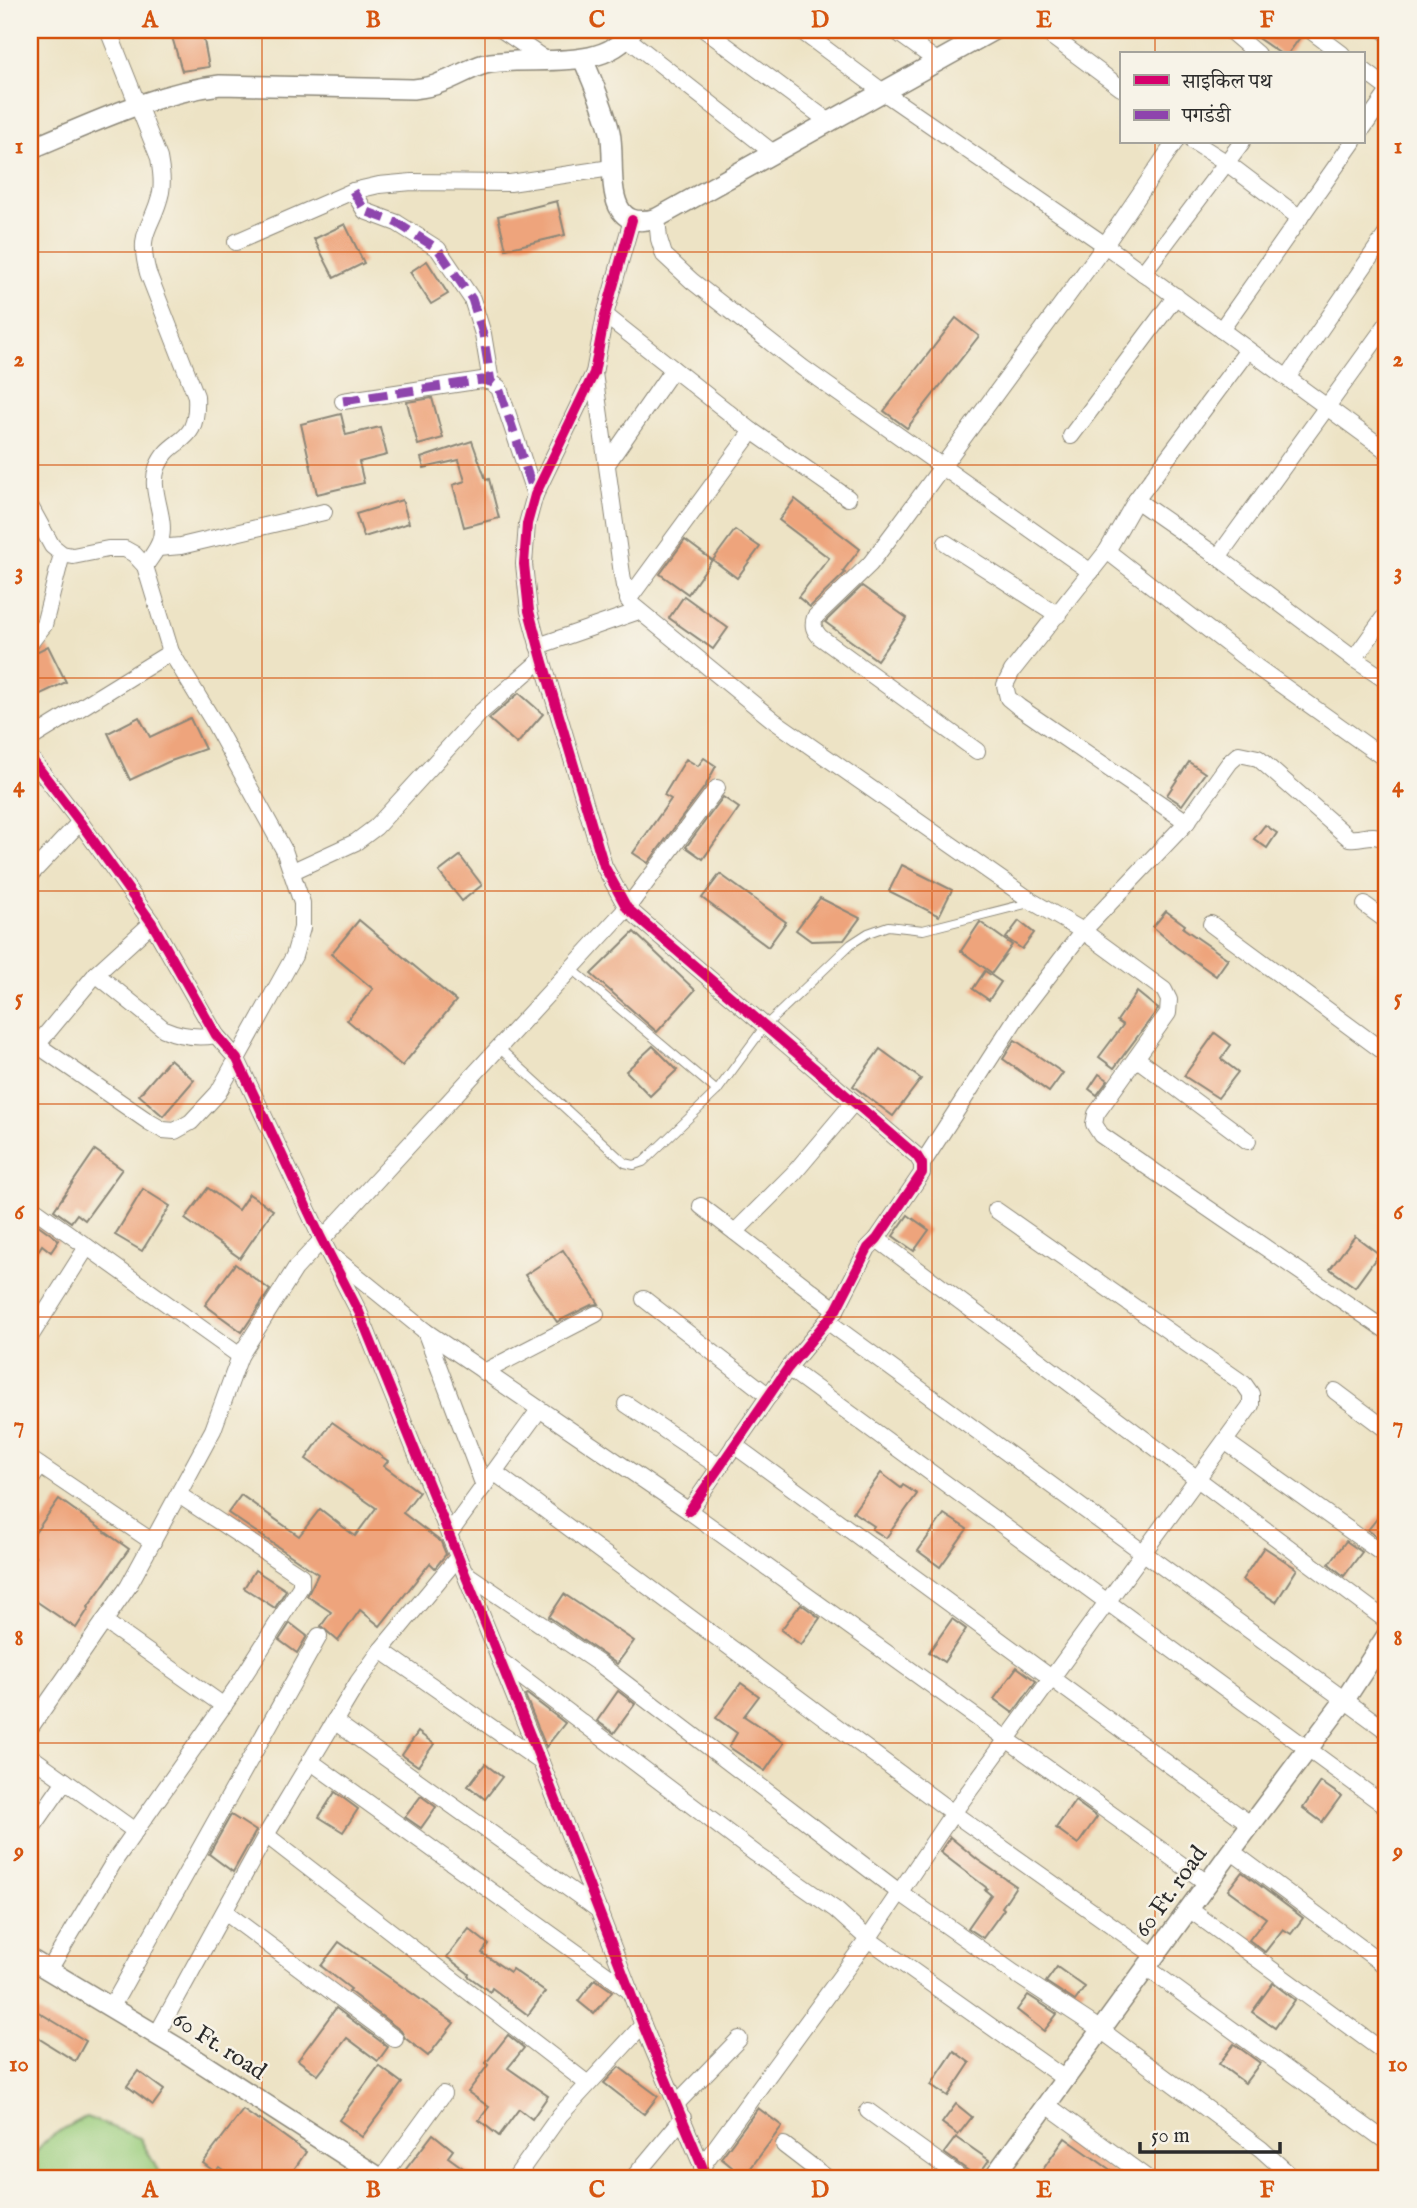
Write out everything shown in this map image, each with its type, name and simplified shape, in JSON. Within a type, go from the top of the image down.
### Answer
[{"type":"street","points":[[108,30],[159,158],[161,193],[144,236],[143,253],[148,273],[195,396],[197,415],[192,430],[163,457],[157,469],[155,483],[162,537],[158,548],[145,566]]},
{"type":"street","points":[[502,30],[546,60]]},
{"type":"street","points":[[705,30],[828,121]]},
{"type":"street","points":[[800,30],[883,92],[1105,245],[1387,451]]},
{"type":"street","points":[[894,30],[937,61]]},
{"type":"street","points":[[583,59],[602,104],[611,135],[615,201],[621,212],[632,220],[647,221],[657,218],[994,30]]},
{"type":"street","points":[[1043,30],[1120,87]]},
{"type":"street","points":[[1229,30],[1249,52]]},
{"type":"street","points":[[1310,30],[1339,52]]},
{"type":"street","points":[[1383,30],[1387,33]]},
{"type":"street","points":[[30,149],[138,105],[199,88],[220,85],[413,89],[437,85],[482,65],[509,61],[583,59],[622,44],[630,34],[772,152]]},
{"type":"street","points":[[1364,71],[1387,88]]},
{"type":"street","points":[[1364,127],[1387,94]]},
{"type":"street","points":[[977,751],[820,637],[812,624],[815,617],[870,564],[1105,245],[1174,144]]},
{"type":"street","points":[[1197,144],[1300,218]]},
{"type":"street","points":[[1143,273],[1241,144]]},
{"type":"street","points":[[1221,330],[1352,144]]},
{"type":"street","points":[[236,242],[353,191],[379,185],[523,181],[611,168]]},
{"type":"street","points":[[353,191],[365,211],[397,222],[438,249],[472,299],[491,382]]},
{"type":"street","points":[[657,218],[664,255],[675,267],[803,368],[1091,572]]},
{"type":"street","points":[[632,220],[605,316],[594,373],[535,495],[527,524],[524,564],[529,611],[604,866],[627,908],[917,1156],[922,1164],[922,1173],[877,1240],[868,1248],[832,1315],[788,1368],[689,1511]]},
{"type":"street","points":[[1287,378],[1387,233]]},
{"type":"street","points":[[1070,436],[1176,296]]},
{"type":"street","points":[[605,316],[752,431],[848,498]]},
{"type":"street","points":[[1219,557],[1387,324]]},
{"type":"street","points":[[1187,822],[1008,698],[1005,685],[1012,671],[1107,551],[1136,500],[1248,350]]},
{"type":"street","points":[[607,464],[673,369]]},
{"type":"street","points":[[594,373],[622,574],[634,605],[773,720],[1164,990],[1169,1000],[1168,1013],[1096,1114],[1094,1124],[1101,1135],[1387,1331]]},
{"type":"street","points":[[343,401],[482,380],[491,382],[499,388],[535,495]]},
{"type":"street","points":[[293,871],[356,842],[376,827],[540,652],[634,605],[752,431]]},
{"type":"street","points":[[1136,500],[1219,557],[1353,659],[1387,681]]},
{"type":"street","points":[[30,506],[52,546],[62,554],[73,556],[108,549],[125,549],[145,566],[172,652],[213,721],[293,871],[302,903],[302,928],[294,956],[223,1087],[191,1122],[175,1131],[163,1130],[149,1122],[33,1043],[96,974],[152,923]]},
{"type":"street","points":[[158,548],[207,541],[324,512]]},
{"type":"street","points":[[946,543],[1058,615]]},
{"type":"street","points":[[1107,551],[1258,668],[1387,760]]},
{"type":"street","points":[[30,643],[44,625],[62,554]]},
{"type":"street","points":[[1353,659],[1387,613]]},
{"type":"street","points":[[30,739],[172,652]]},
{"type":"street","points":[[922,1164],[1017,1017],[1083,932],[1187,822],[1230,762],[1239,754],[1258,758],[1349,838],[1356,839],[1369,834],[1387,840]]},
{"type":"street","points":[[30,757],[152,923],[215,1035],[237,1059],[359,1312],[704,2172]]},
{"type":"street","points":[[30,1728],[128,1587],[213,1430],[240,1356],[295,1269],[627,908],[717,788]]},
{"type":"street","points":[[30,875],[80,822]]},
{"type":"street","points":[[1366,905],[1387,921]]},
{"type":"street","points":[[1211,924],[1387,1054]]},
{"type":"street","points":[[96,974],[164,1029],[175,1034],[202,1037],[215,1035]]},
{"type":"street","points":[[1136,1058],[1248,1141]]},
{"type":"street","points":[[736,1233],[794,1173],[854,1102]]},
{"type":"street","points":[[30,1206],[240,1356]]},
{"type":"street","points":[[701,1206],[832,1315],[1143,1553],[1387,1731]]},
{"type":"street","points":[[704,2172],[953,1813],[1251,1405],[1251,1394],[1244,1384],[996,1210]]},
{"type":"street","points":[[877,1240],[1198,1479],[1387,1633]]},
{"type":"street","points":[[30,1337],[87,1247]]},
{"type":"street","points":[[331,1254],[425,1331],[689,1511],[1207,1884]]},
{"type":"street","points":[[644,1299],[769,1396]]},
{"type":"street","points":[[484,1372],[596,1314]]},
{"type":"street","points":[[425,1331],[484,1486]]},
{"type":"street","points":[[788,1368],[1387,1807]]},
{"type":"street","points":[[1335,1391],[1387,1430]]},
{"type":"street","points":[[626,1404],[719,1466]]},
{"type":"street","points":[[449,1534],[539,1410]]},
{"type":"street","points":[[1226,1442],[1387,1557]]},
{"type":"street","points":[[734,1446],[1251,1824]]},
{"type":"street","points":[[30,1481],[35,1463],[153,1542]]},
{"type":"street","points":[[494,1472],[953,1813],[1387,2142]]},
{"type":"street","points":[[49,1970],[135,1831],[224,1706],[301,1586],[301,1576],[179,1495]]},
{"type":"street","points":[[156,2034],[266,1835],[334,1721],[381,1650],[458,1557]]},
{"type":"street","points":[[465,1573],[601,1665],[899,1892],[1101,2030],[1261,2149],[1293,2178]]},
{"type":"street","points":[[104,1621],[224,1706]]},
{"type":"street","name":"60 Ft. road","points":[[993,2178],[1344,1700],[1387,1633]]},
{"type":"street","points":[[111,2008],[320,1636]]},
{"type":"street","points":[[381,1650],[541,1762]]},
{"type":"street","points":[[500,1661],[756,1854],[836,1910],[868,1939],[1065,2079]]},
{"type":"street","points":[[334,1721],[600,1911]]},
{"type":"street","points":[[30,1756],[135,1831]]},
{"type":"street","points":[[310,1761],[631,1991]]},
{"type":"street","points":[[30,1831],[65,1781]]},
{"type":"street","points":[[266,1835],[588,2084]]},
{"type":"street","points":[[1231,1851],[1387,1967]]},
{"type":"street","points":[[1189,1909],[1387,2054]]},
{"type":"street","points":[[225,1912],[395,2039]]},
{"type":"street","name":"60 Ft. road","points":[[30,1959],[156,2034],[381,2178]]},
{"type":"street","points":[[515,2178],[560,2115],[643,2025]]},
{"type":"street","points":[[633,2178],[680,2110],[739,2039]]},
{"type":"street","points":[[381,2178],[443,2094]]},
{"type":"street","points":[[1047,2105],[1147,2178]]},
{"type":"street","points":[[868,2111],[961,2178]]},
{"type":"street","points":[[783,2145],[827,2178]]},
{"type":"lane","points":[[498,1047],[625,1163],[634,1165],[643,1162],[717,1091],[765,1026],[851,944],[867,933],[888,926],[923,930],[934,928],[1033,902]]},
{"type":"lane","points":[[571,968],[717,1091]]},
{"type":"green space","points":[[86,2117],[140,2138],[162,2178],[30,2178],[31,2165],[40,2146],[56,2133]]},
{"type":"building","points":[[170,30],[202,30],[209,67],[182,71]]},
{"type":"building","points":[[1246,30],[1300,30],[1301,36],[1289,52],[1278,52]]},
{"type":"building","points":[[557,201],[565,235],[506,249],[498,216]]},
{"type":"building","points":[[345,224],[364,263],[334,278],[314,239]]},
{"type":"building","points":[[427,261],[448,294],[431,304],[410,272]]},
{"type":"building","points":[[956,318],[979,336],[907,428],[884,411]]},
{"type":"building","points":[[432,398],[443,438],[418,445],[407,402]]},
{"type":"building","points":[[341,414],[346,435],[380,427],[387,455],[359,462],[364,483],[317,494],[301,424]]},
{"type":"building","points":[[472,441],[486,480],[489,479],[499,518],[464,527],[453,485],[465,481],[459,460],[424,468],[421,458]]},
{"type":"building","points":[[795,499],[860,549],[843,571],[845,573],[810,607],[798,597],[829,558],[779,520]]},
{"type":"building","points":[[402,500],[409,523],[364,537],[356,514]]},
{"type":"building","points":[[735,530],[760,547],[737,578],[713,560]]},
{"type":"building","points":[[685,540],[712,560],[688,594],[660,574]]},
{"type":"building","points":[[862,586],[907,618],[877,660],[825,622]]},
{"type":"building","points":[[684,596],[728,628],[713,649],[669,618]]},
{"type":"building","points":[[48,646],[66,682],[30,699],[30,655]]},
{"type":"building","points":[[519,693],[543,714],[517,744],[489,719]]},
{"type":"building","points":[[139,717],[150,737],[190,718],[205,749],[168,762],[130,780],[108,733]]},
{"type":"building","points":[[704,758],[716,766],[706,785],[648,863],[633,853],[671,799],[664,795],[686,759],[698,766]]},
{"type":"building","points":[[1189,762],[1205,773],[1182,805],[1167,795]]},
{"type":"building","points":[[723,797],[739,808],[703,859],[686,847]]},
{"type":"building","points":[[1265,825],[1277,833],[1267,848],[1254,839]]},
{"type":"building","points":[[460,856],[482,885],[462,901],[439,872]]},
{"type":"building","points":[[902,865],[952,890],[939,916],[889,891]]},
{"type":"building","points":[[720,874],[786,922],[768,947],[702,898]]},
{"type":"building","points":[[820,898],[860,918],[844,940],[811,941],[796,930]]},
{"type":"building","points":[[1166,911],[1185,925],[1183,928],[1228,959],[1216,976],[1153,927]]},
{"type":"building","points":[[359,920],[456,1001],[402,1066],[347,1020],[373,989],[331,954]]},
{"type":"building","points":[[1019,921],[1034,933],[1022,949],[1006,938]]},
{"type":"building","points":[[980,922],[1012,945],[992,973],[961,951]]},
{"type":"building","points":[[634,932],[695,990],[657,1032],[591,974]]},
{"type":"building","points":[[985,971],[1001,982],[989,1000],[973,989]]},
{"type":"building","points":[[1137,992],[1158,1009],[1114,1068],[1099,1057],[1123,1025],[1117,1021]]},
{"type":"building","points":[[1215,1033],[1231,1045],[1221,1059],[1238,1072],[1218,1098],[1184,1076]]},
{"type":"building","points":[[1015,1040],[1063,1073],[1049,1092],[1003,1059]]},
{"type":"building","points":[[653,1046],[677,1070],[650,1096],[626,1071]]},
{"type":"building","points":[[880,1049],[921,1079],[893,1116],[853,1086]]},
{"type":"building","points":[[170,1059],[194,1080],[163,1116],[139,1095]]},
{"type":"building","points":[[1099,1074],[1108,1080],[1097,1095],[1089,1089]]},
{"type":"building","points":[[95,1150],[122,1169],[85,1220],[77,1214],[71,1222],[54,1210]]},
{"type":"building","points":[[208,1188],[238,1210],[249,1194],[273,1210],[240,1258],[185,1219]]},
{"type":"building","points":[[143,1189],[170,1206],[142,1251],[115,1235]]},
{"type":"building","points":[[908,1215],[929,1230],[914,1251],[893,1236]]},
{"type":"building","points":[[34,1222],[59,1240],[51,1252],[42,1245],[30,1263],[30,1228]]},
{"type":"building","points":[[1355,1236],[1379,1254],[1355,1287],[1330,1269]]},
{"type":"building","points":[[563,1250],[599,1304],[591,1305],[557,1322],[525,1275]]},
{"type":"building","points":[[235,1264],[270,1290],[242,1332],[205,1305]]},
{"type":"building","points":[[332,1422],[388,1461],[384,1466],[419,1492],[403,1513],[441,1542],[446,1554],[435,1568],[430,1563],[380,1626],[360,1610],[338,1641],[321,1626],[331,1612],[307,1596],[318,1574],[228,1513],[241,1495],[299,1536],[320,1509],[355,1536],[376,1508],[306,1459]]},
{"type":"building","points":[[881,1473],[901,1488],[903,1485],[917,1494],[886,1538],[853,1512]]},
{"type":"building","points":[[59,1499],[129,1549],[76,1628],[30,1597],[30,1566],[36,1557],[30,1553],[30,1540]]},
{"type":"building","points":[[1387,1506],[1387,1544],[1368,1530]]},
{"type":"building","points":[[944,1514],[967,1529],[940,1567],[918,1551]]},
{"type":"building","points":[[1346,1541],[1362,1552],[1344,1576],[1329,1564]]},
{"type":"building","points":[[1264,1547],[1297,1569],[1276,1602],[1242,1580]]},
{"type":"building","points":[[255,1570],[286,1590],[275,1608],[244,1588]]},
{"type":"building","points":[[564,1594],[634,1641],[617,1664],[549,1617]]},
{"type":"building","points":[[801,1604],[820,1618],[801,1645],[781,1630]]},
{"type":"building","points":[[952,1619],[966,1629],[944,1662],[929,1652]]},
{"type":"building","points":[[290,1623],[307,1636],[297,1653],[279,1640]]},
{"type":"building","points":[[1017,1667],[1036,1681],[1013,1713],[994,1699]]},
{"type":"building","points":[[741,1683],[759,1696],[744,1716],[784,1743],[765,1771],[729,1747],[737,1733],[716,1718]]},
{"type":"building","points":[[618,1691],[635,1704],[614,1733],[597,1721]]},
{"type":"building","points":[[525,1695],[565,1723],[546,1747]]},
{"type":"building","points":[[418,1732],[434,1744],[418,1766],[402,1755]]},
{"type":"building","points":[[485,1764],[502,1777],[485,1799],[468,1786]]},
{"type":"building","points":[[1321,1782],[1341,1796],[1322,1822],[1303,1808]]},
{"type":"building","points":[[335,1792],[358,1809],[343,1832],[319,1817]]},
{"type":"building","points":[[421,1796],[436,1807],[421,1828],[405,1817]]},
{"type":"building","points":[[1075,1801],[1097,1817],[1078,1844],[1056,1828]]},
{"type":"building","points":[[231,1815],[256,1831],[233,1872],[209,1854]]},
{"type":"building","points":[[950,1837],[1016,1886],[1002,1907],[1004,1909],[983,1938],[968,1928],[991,1895],[985,1890],[987,1888],[940,1852]]},
{"type":"building","points":[[1242,1872],[1303,1918],[1291,1934],[1283,1929],[1265,1952],[1249,1940],[1266,1918],[1228,1890]]},
{"type":"building","points":[[469,1929],[488,1944],[482,1953],[510,1972],[512,1969],[545,1992],[528,2015],[492,1988],[490,1992],[447,1957]]},
{"type":"building","points":[[339,1942],[454,2023],[428,2056],[321,1966]]},
{"type":"building","points":[[1057,1967],[1085,1987],[1075,2001],[1046,1982]]},
{"type":"building","points":[[595,1979],[612,1991],[594,2014],[578,2001]]},
{"type":"building","points":[[1273,1983],[1295,2000],[1275,2028],[1252,2012]]},
{"type":"building","points":[[1028,1995],[1057,2014],[1044,2031],[1017,2010]]},
{"type":"building","points":[[30,2007],[86,2041],[75,2061],[30,2033]]},
{"type":"building","points":[[336,2008],[388,2047],[378,2061],[347,2038],[318,2075],[298,2060]]},
{"type":"building","points":[[508,2035],[524,2048],[508,2068],[548,2096],[532,2119],[519,2109],[499,2136],[479,2120],[489,2107],[468,2092]]},
{"type":"building","points":[[1234,2044],[1260,2063],[1245,2083],[1219,2064]]},
{"type":"building","points":[[954,2051],[970,2063],[948,2096],[931,2085]]},
{"type":"building","points":[[379,2066],[402,2083],[362,2137],[339,2120]]},
{"type":"building","points":[[619,2067],[658,2096],[644,2114],[604,2083]]},
{"type":"building","points":[[138,2071],[164,2090],[153,2105],[127,2086]]},
{"type":"building","points":[[956,2104],[972,2117],[958,2135],[942,2123]]},
{"type":"building","points":[[758,2108],[782,2126],[744,2177],[721,2158]]},
{"type":"building","points":[[243,2110],[306,2152],[288,2178],[234,2178],[219,2167],[215,2172],[203,2163]]},
{"type":"building","points":[[433,2134],[453,2150],[448,2157],[477,2178],[452,2178],[439,2169],[431,2178],[418,2178],[406,2169]]},
{"type":"building","points":[[956,2137],[989,2160],[977,2177],[944,2153]]},
{"type":"building","points":[[1065,2138],[1122,2178],[1037,2178]]},
{"type":"marked path","points":[[353,191],[365,211],[397,223],[438,249],[472,299],[483,334],[491,382]]},
{"type":"marked path","points":[[343,401],[482,380],[491,382],[499,388],[535,495]]},
{"type":"cycle path","points":[[632,220],[605,315],[594,373],[535,495],[527,524],[524,564],[529,611],[604,866],[627,908],[917,1156],[922,1164],[922,1173],[868,1248],[836,1310],[788,1368],[689,1511]]},
{"type":"cycle path","points":[[30,757],[152,923],[216,1035],[237,1059],[359,1312],[541,1762],[643,2025],[707,2178]]}]
